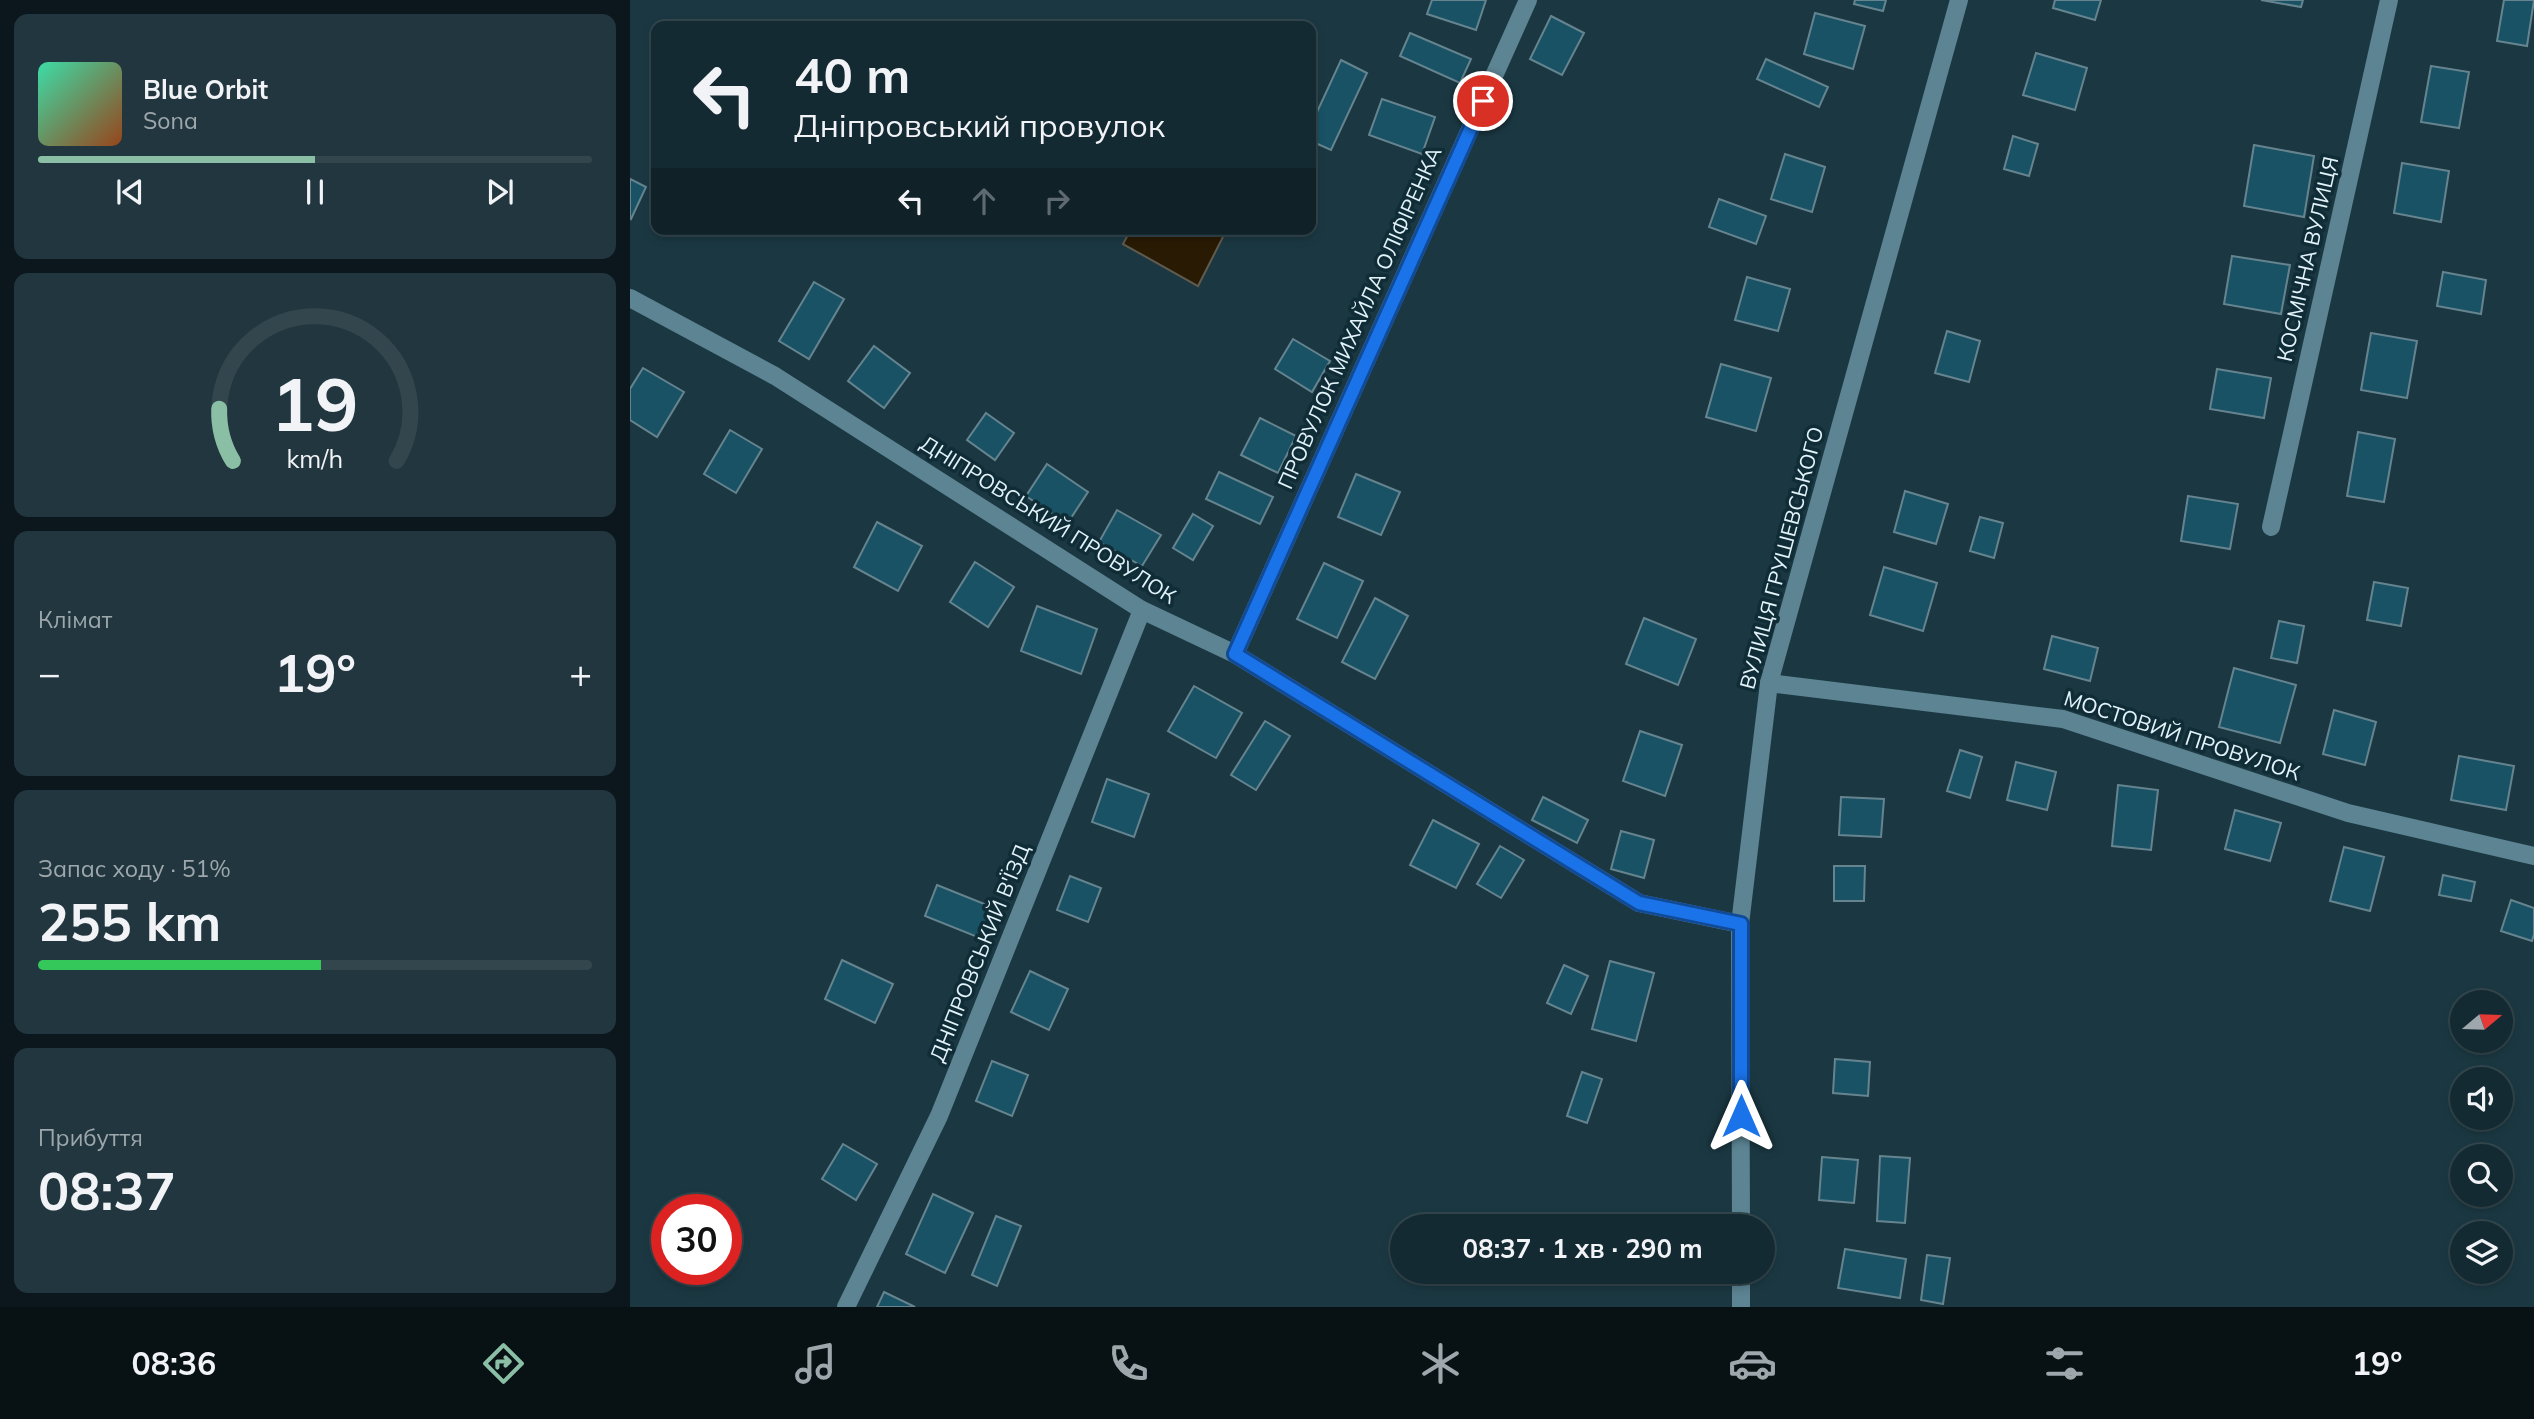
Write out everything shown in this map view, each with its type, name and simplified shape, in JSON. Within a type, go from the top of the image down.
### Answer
[{"type":"street","name":"ПРОВУЛОК МИХАЙЛА ОЛІФІРЕНКА","points":[[1235,654],[1528,0]]},
{"type":"street","name":"ВУЛИЦЯ ГРУШЕВСЬКОГО","points":[[1741,1214],[1741,924],[1769,683],[1959,0]]},
{"type":"street","name":"КОСМІЧНА ВУЛИЦЯ","points":[[2271,527],[2389,0]]},
{"type":"street","name":"ДНІПРОВСЬКИЙ ПРОВУЛОК","points":[[630,298],[775,376],[1142,610],[1235,654],[1639,903],[1741,924]]},
{"type":"street","name":"ДНІПРОВСЬКИЙ В'ЇЗД","points":[[846,1307],[939,1116],[1142,610]]},
{"type":"street","name":"МОСТОВИЙ ПРОВУЛОК","points":[[1769,683],[2063,719],[2348,813],[2534,856]]},
{"type":"street","points":[[1741,1284],[1741,1307]]},
{"type":"shaded area","points":[[1128,235],[1224,235],[1198,286],[1123,244]]},
{"type":"building","points":[[1432,0],[1486,0],[1476,30],[1427,14]]},
{"type":"building","points":[[1855,0],[1886,0],[1883,11],[1854,4]]},
{"type":"building","points":[[2055,0],[2101,0],[2095,20],[2053,8]]},
{"type":"building","points":[[2261,0],[2303,0],[2301,7]]},
{"type":"building","points":[[2504,0],[2534,0],[2527,46],[2497,41]]},
{"type":"building","points":[[1815,13],[1865,26],[1853,69],[1804,54]]},
{"type":"building","points":[[1551,16],[1584,33],[1562,75],[1530,59]]},
{"type":"building","points":[[1410,33],[1471,59],[1460,83],[1400,56]]},
{"type":"building","points":[[2036,53],[2087,68],[2075,110],[2023,95]]},
{"type":"building","points":[[1766,59],[1828,87],[1819,107],[1757,79]]},
{"type":"building","points":[[1341,60],[1367,73],[1331,150],[1316,143],[1316,114]]},
{"type":"building","points":[[2431,66],[2469,72],[2459,128],[2421,122]]},
{"type":"building","points":[[1382,99],[1435,117],[1422,154],[1369,135]]},
{"type":"building","points":[[2013,136],[2038,144],[2029,176],[2004,169]]},
{"type":"building","points":[[2254,145],[2314,156],[2304,217],[2244,206]]},
{"type":"building","points":[[1785,154],[1825,167],[1812,212],[1771,199]]},
{"type":"building","points":[[2402,163],[2449,171],[2441,222],[2394,213]]},
{"type":"building","points":[[630,179],[646,187],[631,219],[630,218]]},
{"type":"building","points":[[1719,199],[1766,216],[1756,244],[1709,227]]},
{"type":"building","points":[[2232,256],[2290,265],[2281,314],[2224,304]]},
{"type":"building","points":[[2443,272],[2486,280],[2481,314],[2437,306]]},
{"type":"building","points":[[1747,277],[1790,289],[1778,331],[1735,320]]},
{"type":"building","points":[[814,282],[844,299],[809,359],[779,341]]},
{"type":"building","points":[[1947,331],[1980,341],[1969,382],[1935,373]]},
{"type":"building","points":[[2371,333],[2417,341],[2407,398],[2361,390]]},
{"type":"building","points":[[1293,339],[1330,361],[1312,392],[1275,369]]},
{"type":"building","points":[[874,346],[910,373],[884,408],[848,381]]},
{"type":"building","points":[[1721,364],[1771,378],[1756,431],[1706,417]]},
{"type":"building","points":[[643,368],[684,392],[657,437],[630,420],[630,389]]},
{"type":"building","points":[[2217,369],[2271,378],[2264,418],[2210,409]]},
{"type":"building","points":[[986,413],[1014,433],[995,460],[967,440]]},
{"type":"building","points":[[1260,418],[1296,436],[1278,473],[1241,455]]},
{"type":"building","points":[[730,430],[762,449],[736,493],[704,474]]},
{"type":"building","points":[[2358,432],[2395,439],[2384,502],[2347,496]]},
{"type":"building","points":[[1047,464],[1088,492],[1067,524],[1026,496]]},
{"type":"building","points":[[1219,472],[1273,497],[1260,524],[1206,499]]},
{"type":"building","points":[[1356,474],[1400,492],[1381,535],[1338,517]]},
{"type":"building","points":[[1905,491],[1948,504],[1936,544],[1894,532]]},
{"type":"building","points":[[2188,496],[2238,504],[2230,549],[2181,541]]},
{"type":"building","points":[[1117,510],[1161,535],[1142,566],[1099,542]]},
{"type":"building","points":[[1193,514],[1213,526],[1193,560],[1173,548]]},
{"type":"building","points":[[1980,517],[2003,523],[1994,558],[1970,551]]},
{"type":"building","points":[[877,522],[922,546],[898,591],[854,567]]},
{"type":"building","points":[[975,562],[1014,587],[988,627],[950,602]]},
{"type":"building","points":[[1324,563],[1363,581],[1337,638],[1297,619]]},
{"type":"building","points":[[1884,567],[1937,583],[1923,631],[1870,615]]},
{"type":"building","points":[[2374,582],[2408,588],[2401,626],[2367,620]]},
{"type":"building","points":[[1375,598],[1408,616],[1375,679],[1342,662]]},
{"type":"building","points":[[1037,606],[1097,629],[1081,674],[1021,651]]},
{"type":"building","points":[[1644,618],[1696,639],[1678,685],[1626,664]]},
{"type":"building","points":[[2279,621],[2304,626],[2297,663],[2271,658]]},
{"type":"building","points":[[2052,636],[2098,648],[2090,681],[2044,669]]},
{"type":"building","points":[[2234,668],[2296,685],[2280,743],[2219,727]]},
{"type":"building","points":[[1194,686],[1242,713],[1216,758],[1168,731]]},
{"type":"building","points":[[2334,710],[2376,722],[2365,765],[2323,754]]},
{"type":"building","points":[[1265,721],[1290,736],[1256,790],[1231,775]]},
{"type":"building","points":[[1640,731],[1682,745],[1665,796],[1623,781]]},
{"type":"building","points":[[1960,750],[1982,757],[1970,798],[1947,791]]},
{"type":"building","points":[[2459,756],[2514,766],[2506,810],[2451,800]]},
{"type":"building","points":[[2016,762],[2056,772],[2047,810],[2007,800]]},
{"type":"building","points":[[1107,779],[1149,794],[1134,837],[1092,822]]},
{"type":"building","points":[[2118,785],[2158,790],[2151,850],[2112,846]]},
{"type":"building","points":[[1543,797],[1588,820],[1577,843],[1532,820]]},
{"type":"building","points":[[1841,797],[1884,799],[1881,837],[1839,835]]},
{"type":"building","points":[[2235,810],[2281,823],[2270,861],[2225,849]]},
{"type":"building","points":[[1433,820],[1479,844],[1456,888],[1410,865]]},
{"type":"building","points":[[1621,831],[1654,840],[1644,878],[1611,869]]},
{"type":"building","points":[[1500,846],[1524,860],[1501,898],[1477,884]]},
{"type":"building","points":[[2344,847],[2384,857],[2370,911],[2330,901]]},
{"type":"building","points":[[1834,866],[1865,866],[1864,901],[1834,901]]},
{"type":"building","points":[[2443,875],[2475,882],[2471,901],[2439,895]]},
{"type":"building","points":[[1070,876],[1101,888],[1088,922],[1057,910]]},
{"type":"building","points":[[937,885],[997,909],[985,940],[925,916]]},
{"type":"building","points":[[2511,900],[2534,908],[2532,941],[2501,931]]},
{"type":"building","points":[[842,960],[893,984],[875,1023],[825,999]]},
{"type":"building","points":[[1610,961],[1654,973],[1636,1041],[1592,1029]]},
{"type":"building","points":[[1564,965],[1588,976],[1571,1014],[1547,1003]]},
{"type":"building","points":[[1030,971],[1068,989],[1049,1030],[1011,1012]]},
{"type":"building","points":[[1835,1059],[1870,1062],[1868,1096],[1833,1093]]},
{"type":"building","points":[[992,1061],[1028,1075],[1012,1116],[976,1101]]},
{"type":"building","points":[[1582,1072],[1602,1079],[1587,1123],[1567,1116]]},
{"type":"building","points":[[843,1144],[877,1164],[856,1200],[822,1179]]},
{"type":"building","points":[[1880,1156],[1910,1158],[1905,1223],[1877,1221]]},
{"type":"building","points":[[1822,1157],[1858,1160],[1854,1203],[1819,1200]]},
{"type":"building","points":[[933,1194],[973,1213],[945,1273],[906,1254]]},
{"type":"building","points":[[996,1216],[1021,1226],[997,1286],[972,1275]]},
{"type":"building","points":[[1845,1249],[1906,1259],[1900,1298],[1838,1288]]},
{"type":"building","points":[[1927,1255],[1950,1258],[1943,1304],[1921,1300]]},
{"type":"building","points":[[884,1292],[915,1307],[877,1307]]},
{"type":"route","points":[[1483,101],[1235,654],[1639,903],[1741,924],[1741,1116]]}]
